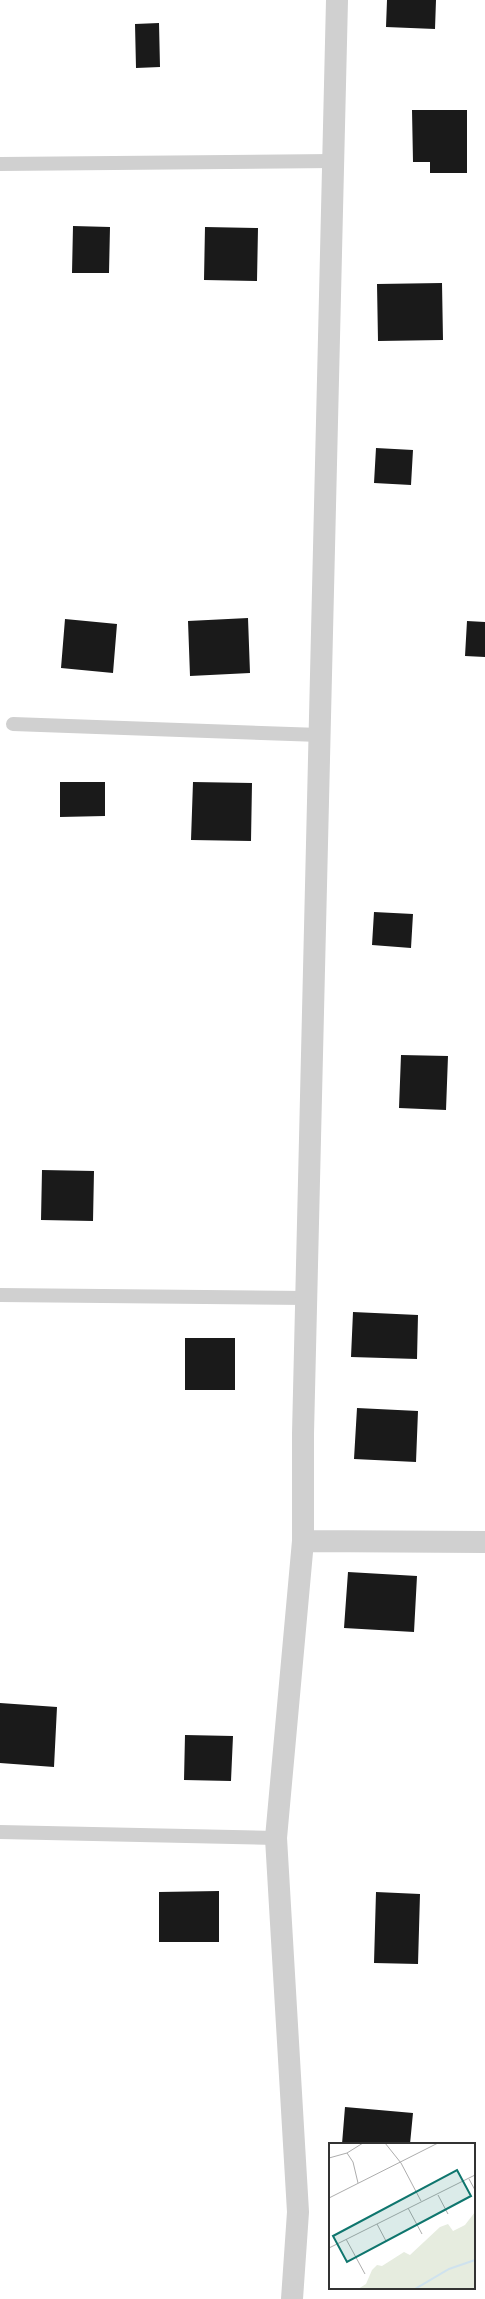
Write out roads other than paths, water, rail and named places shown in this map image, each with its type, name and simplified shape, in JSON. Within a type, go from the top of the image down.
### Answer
[{"type":"street","points":[[292,2299],[298,2212],[276,1838],[302,1541],[306,1298],[337,0]]},
{"type":"street","points":[[302,1541],[485,1542]]},
{"type":"lane","points":[[0,164],[333,161]]},
{"type":"lane","points":[[13,724],[320,735]]},
{"type":"lane","points":[[0,1295],[306,1298]]},
{"type":"lane","points":[[0,1832],[276,1838]]}]
